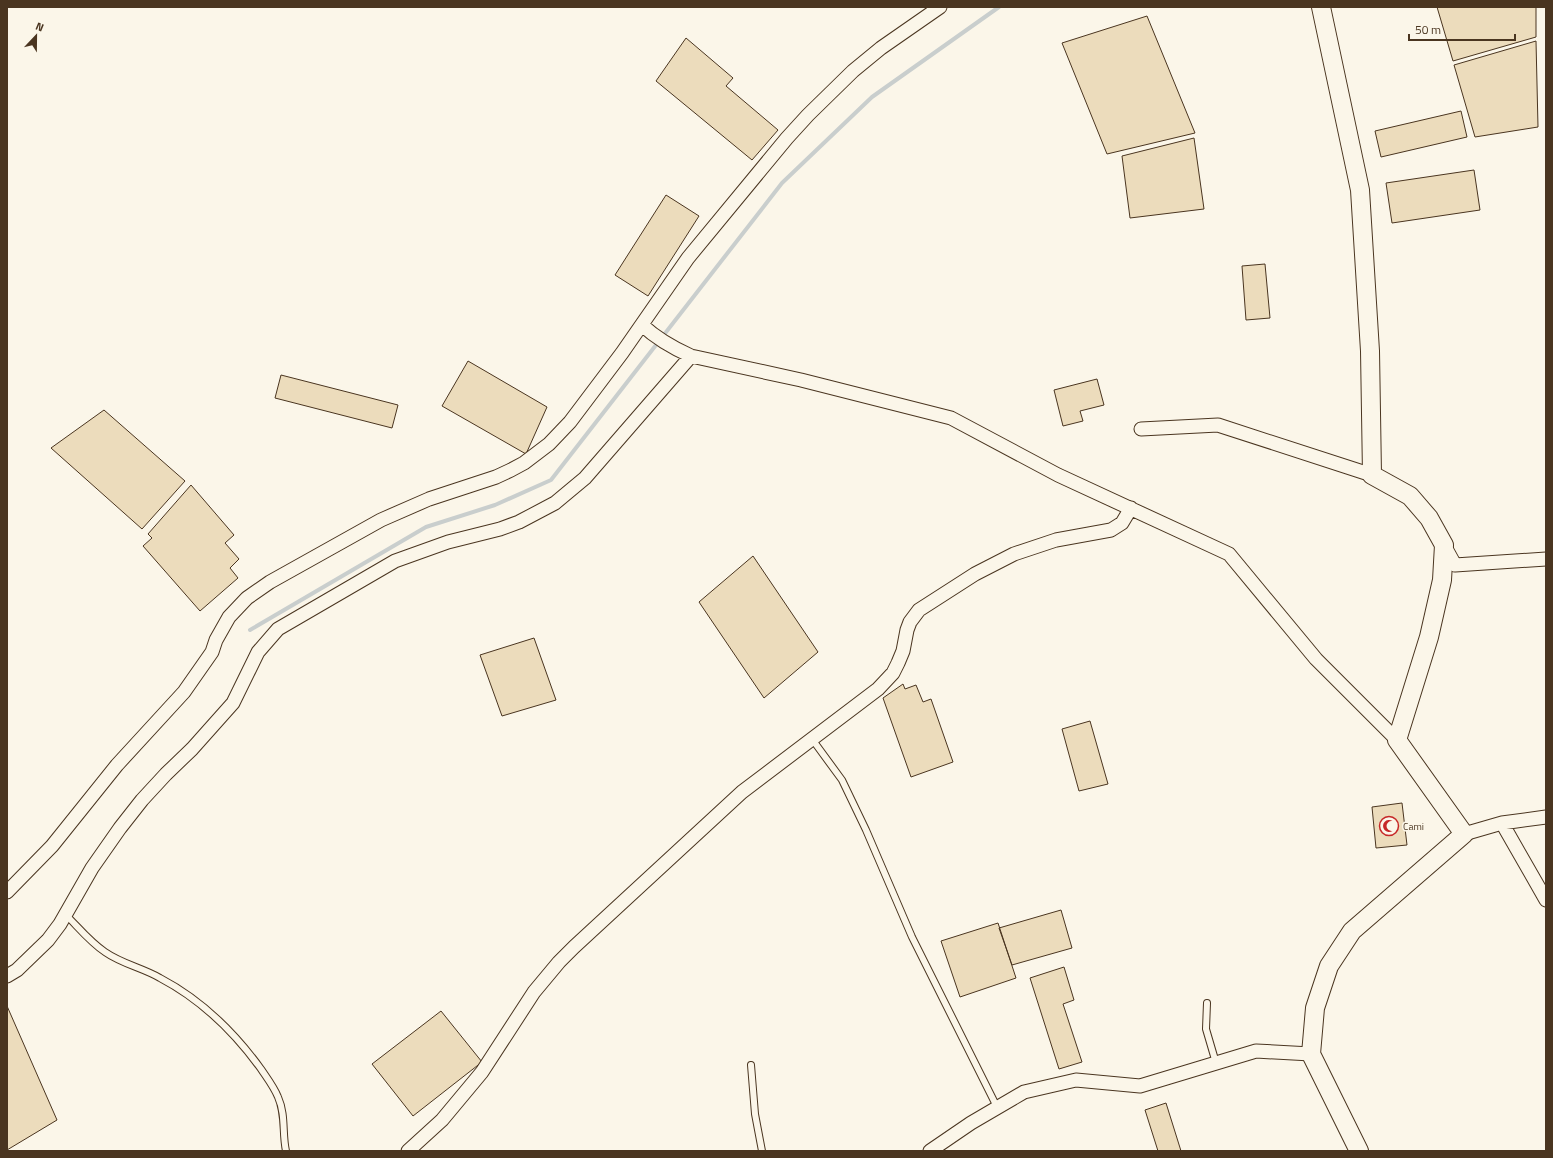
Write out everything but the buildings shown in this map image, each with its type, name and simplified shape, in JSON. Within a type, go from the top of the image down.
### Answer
[{"type":"street","points":[[7,892],[52,846],[117,765],[184,692],[212,652],[216,640],[229,618],[247,598],[270,582],[381,520],[429,499],[496,476],[517,466],[537,454],[560,434],[646,329],[688,258],[787,138],[847,77],[881,48],[940,7]]},
{"type":"street","points":[[1321,7],[1360,190],[1370,351],[1372,475]]},
{"type":"street","points":[[646,329],[677,350],[690,356],[800,380],[951,418],[1058,475],[1229,554],[1316,659],[1397,740],[1464,834]]},
{"type":"street","points":[[7,976],[17,970],[33,956],[48,940],[66,915],[92,868],[120,828],[142,800],[192,749],[233,703],[258,652],[278,629],[395,561],[448,542],[500,529],[519,522],[555,503],[585,478],[690,356]]},
{"type":"street","points":[[1141,429],[1218,425],[1372,475],[1410,496],[1429,518],[1455,565],[1546,559]]},
{"type":"street","points":[[408,1151],[442,1120],[482,1072],[534,992],[559,962],[742,792],[886,682],[898,663],[903,651],[910,622],[919,610],[975,574],[1014,554],[1056,540],[1111,530],[1126,518],[1131,508]]},
{"type":"street","points":[[1397,740],[1429,637],[1442,580],[1444,545]]},
{"type":"street","points":[[1360,1151],[1311,1054],[1315,1008],[1329,966],[1352,931],[1464,834],[1502,823],[1546,817]]},
{"type":"street","points":[[1502,823],[1546,900]]},
{"type":"street","points":[[930,1151],[1024,1092],[1048,1085],[1076,1080],[1140,1086],[1256,1051],[1311,1054]]},
{"type":"lane","points":[[812,739],[842,780],[866,830],[912,936],[997,1108]]},
{"type":"lane","points":[[66,915],[87,937],[106,953],[172,984],[203,1007],[237,1040],[252,1057],[273,1086],[278,1096],[284,1117],[286,1151]]},
{"type":"lane","points":[[1207,1003],[1206,1029],[1216,1063]]},
{"type":"lane","points":[[751,1065],[755,1114],[762,1151]]},
{"type":"waterway","points":[[250,630],[426,527],[495,505],[551,480],[782,183],[872,97],[999,7]]},
{"type":"place","name":"Cami","points":[[1389,826]]}]
